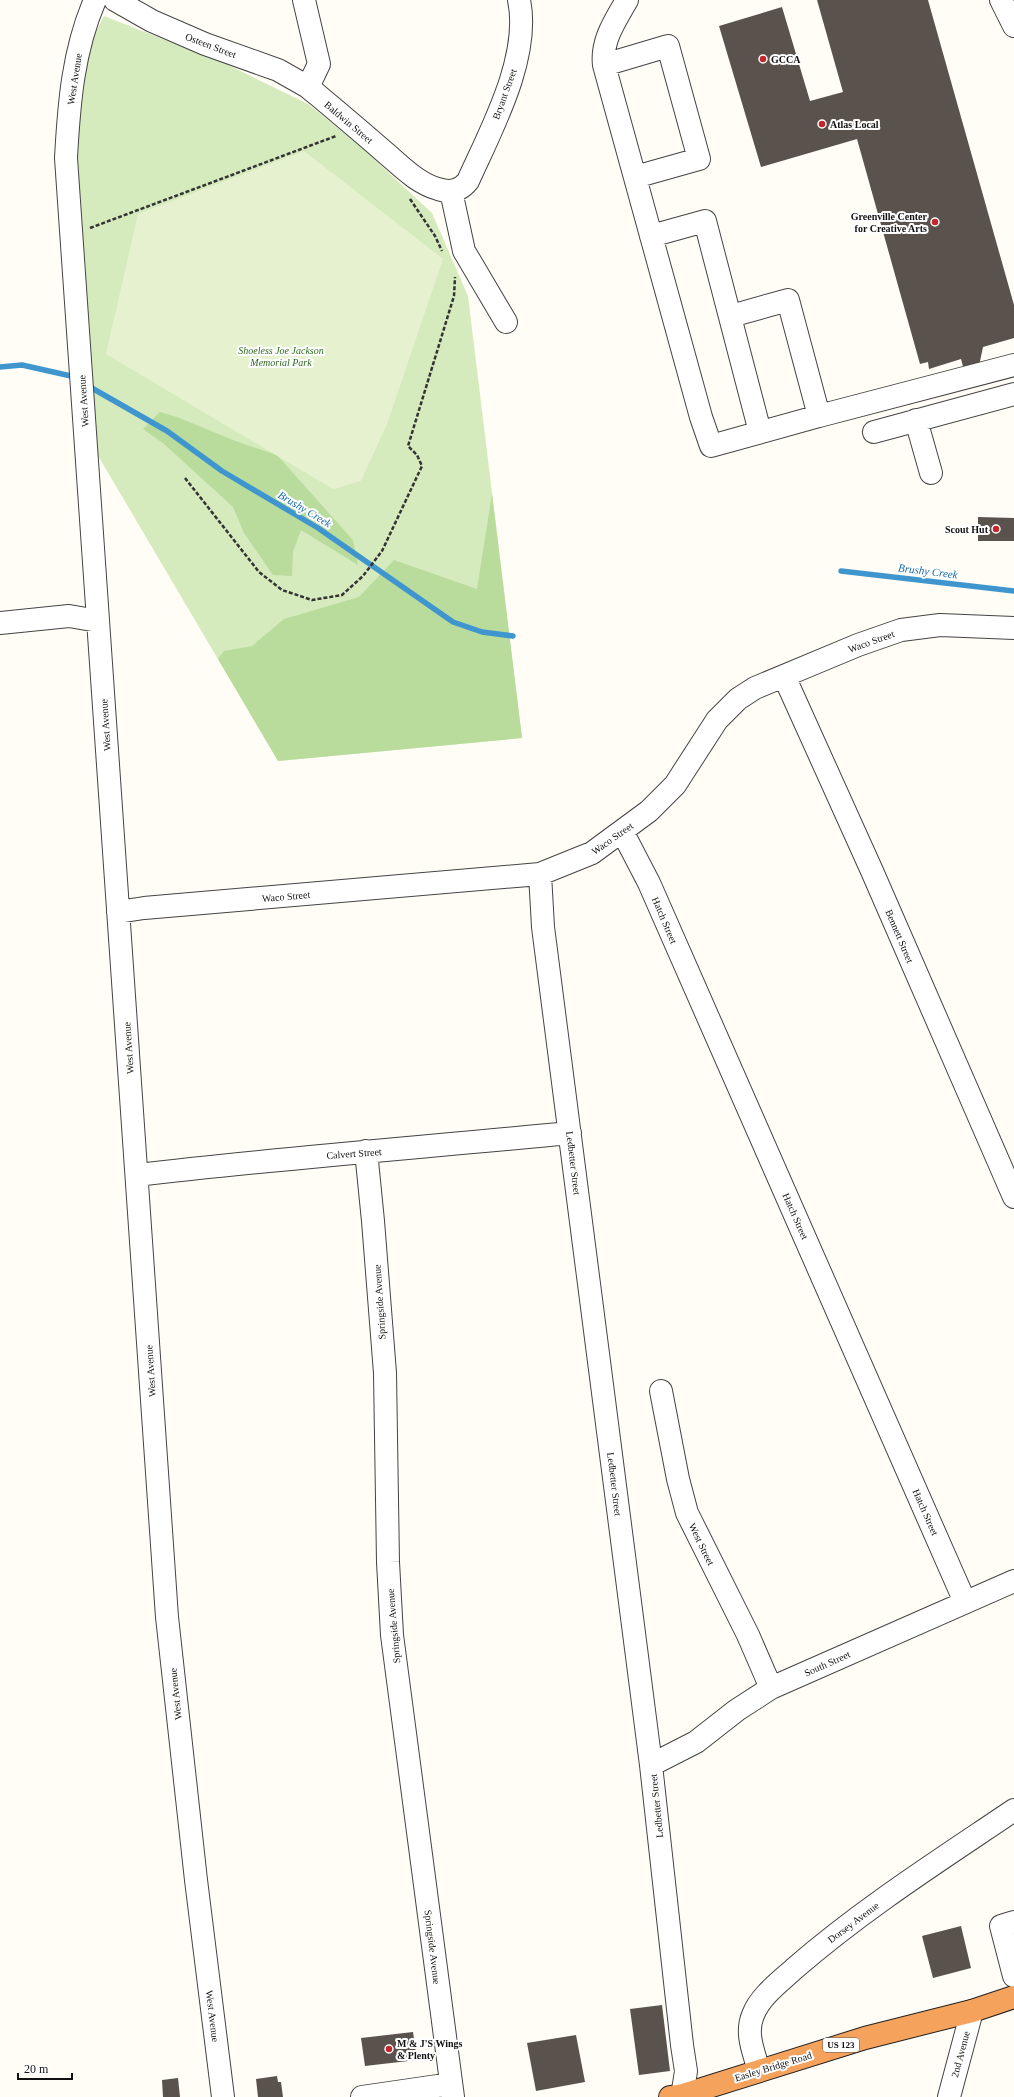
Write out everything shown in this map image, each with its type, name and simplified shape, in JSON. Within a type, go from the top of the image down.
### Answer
[{"type":"highway","name":"Easley Bridge Road","points":[[678,2096],[866,2038],[972,2011],[1014,1997]]},
{"type":"street","name":"West Avenue","points":[[95,0],[84,24],[74,70],[69,106],[66,158],[167,1617],[196,1880],[223,2097]]},
{"type":"street","name":"Osteen Street","points":[[115,0],[152,21],[205,44],[278,70],[308,87]]},
{"type":"street","points":[[304,0],[318,64],[308,87]]},
{"type":"street","name":"Bryant Street","points":[[459,187],[498,113],[516,60],[522,29],[519,0]]},
{"type":"street","points":[[627,0],[612,25],[602,52],[604,65],[701,417],[711,446],[1014,365]]},
{"type":"street","points":[[1004,2],[1014,26]]},
{"type":"street","points":[[604,65],[668,46],[699,159],[635,177]]},
{"type":"street","name":"Baldwin Street","points":[[308,87],[415,178],[437,189],[459,187]]},
{"type":"street","points":[[459,187],[464,251],[506,322]]},
{"type":"street","points":[[651,236],[705,221],[760,432]]},
{"type":"street","points":[[731,316],[788,300],[819,416]]},
{"type":"street","points":[[874,432],[1014,394]]},
{"type":"street","points":[[916,420],[932,473]]},
{"type":"street","points":[[0,623],[69,616],[98,621]]},
{"type":"street","name":"Waco Street","points":[[118,912],[144,908],[540,874],[592,853],[622,832],[661,800],[675,785],[711,729],[728,708],[755,688],[858,645],[900,630],[940,625],[1014,628]]},
{"type":"street","name":"Bennett Street","points":[[784,676],[872,871],[1014,1197]]},
{"type":"street","name":"Hatch Street","points":[[622,832],[649,883],[966,1602]]},
{"type":"street","name":"Ledbetter Street","points":[[540,874],[543,927],[651,1765],[686,2071],[678,2096]]},
{"type":"street","name":"Calvert Street","points":[[137,1175],[272,1160],[570,1133]]},
{"type":"street","name":"Springside Avenue","points":[[366,1151],[385,1373],[388,1562],[392,1635],[452,2091]]},
{"type":"street","name":"West Street","points":[[661,1391],[678,1479],[687,1513],[748,1635],[771,1688]]},
{"type":"street","name":"South Street","points":[[651,1765],[696,1742],[737,1710],[771,1688],[1014,1581]]},
{"type":"street","name":"Dorsey Avenue","points":[[759,2071],[749,2037],[750,2026],[758,2006],[774,1987],[854,1921],[1014,1810]]},
{"type":"street","points":[[1011,1932],[1013,1968]]},
{"type":"street","name":"2nd Avenue","points":[[949,2097],[972,2011]]},
{"type":"street","points":[[362,2097],[452,2091]]},
{"type":"path","points":[[86,230],[339,135]]},
{"type":"path","points":[[405,195],[435,236],[445,257]]},
{"type":"path","points":[[185,478],[259,572],[282,590],[312,600],[342,595],[363,576],[382,551],[422,466],[418,455],[408,446],[454,296],[455,278],[452,271]]},
{"type":"green space","name":"Shoeless Joe Jackson Memorial Park","points":[[104,16],[224,63],[308,104],[361,147],[432,213],[468,296],[522,738],[278,761],[97,454],[84,342],[74,112],[85,53]]},
{"type":"green space","points":[[304,151],[443,259],[387,424],[361,481],[333,489],[106,354],[138,214]]},
{"type":"green space","points":[[160,412],[177,417],[238,442],[277,455],[353,540],[358,565],[301,530],[293,552],[292,576],[273,575],[244,533],[233,507],[164,444],[143,429]]},
{"type":"green space","points":[[492,494],[522,738],[278,761],[218,659],[224,651],[252,646],[284,619],[359,597],[394,560],[477,589]]},
{"type":"building","name":"Greenville Center for Creative Arts","points":[[817,0],[928,0],[1014,305],[1014,338],[983,347],[979,366],[964,370],[961,359],[929,369],[928,362],[920,364],[857,139],[761,167],[719,26],[782,7],[810,101],[843,92]]},
{"type":"building","name":"Scout Hut","points":[[978,517],[1014,518],[1014,541],[978,541]]},
{"type":"building","points":[[961,1926],[971,1968],[933,1978],[922,1936]]},
{"type":"building","points":[[662,2005],[670,2071],[639,2075],[630,2009]]},
{"type":"building","name":"M & J'S Wings & Plenty","points":[[413,2032],[417,2060],[365,2066],[361,2038]]},
{"type":"building","points":[[576,2035],[585,2082],[536,2091],[527,2043]]},
{"type":"building","points":[[277,2076],[278,2082],[281,2082],[283,2097],[258,2097],[256,2079]]},
{"type":"building","points":[[178,2078],[180,2097],[163,2097],[162,2080]]},
{"type":"waterway","name":"Brushy Creek","points":[[0,367],[22,365],[71,376],[76,379]]},
{"type":"waterway","name":"Brushy Creek","points":[[90,387],[167,431],[222,471],[318,528],[453,622],[482,632],[513,636]]},
{"type":"waterway","name":"Brushy Creek","points":[[841,571],[1014,591]]},
{"type":"place","name":"GCCA","points":[[763,59]]},
{"type":"place","name":"Atlas Local","points":[[822,124]]},
{"type":"place","name":"Greenville Center for Creative Arts","points":[[935,222]]},
{"type":"place","name":"Scout Hut","points":[[996,529]]},
{"type":"place","name":"M & J'S Wings & Plenty","points":[[389,2049]]}]
